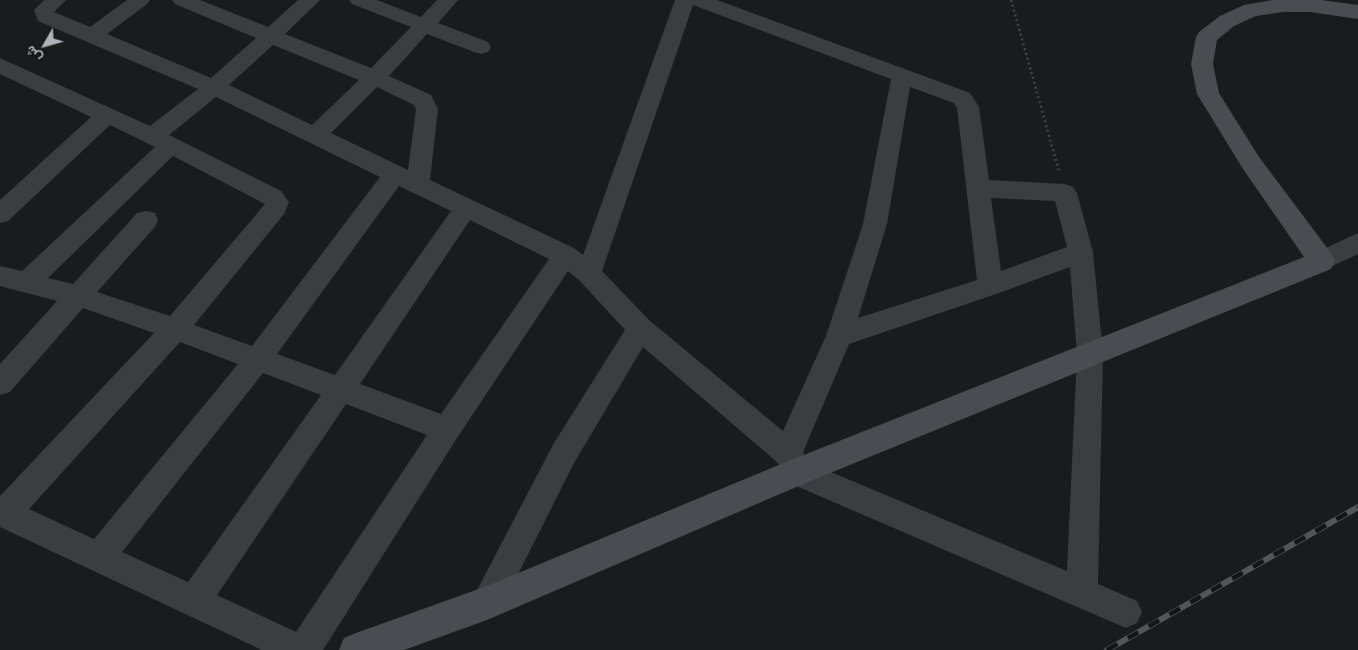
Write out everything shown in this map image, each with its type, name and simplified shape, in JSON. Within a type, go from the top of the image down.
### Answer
[{"type":"street","points":[[56,0],[44,10],[45,16],[214,87],[565,255],[590,274],[640,328],[792,463],[1126,612]]},
{"type":"street","points":[[93,35],[140,0]]},
{"type":"street","points":[[99,557],[258,359],[406,180],[427,109],[423,100],[404,90],[182,0]]},
{"type":"street","points":[[27,282],[214,87],[310,0]]},
{"type":"street","points":[[359,0],[481,47]]},
{"type":"street","points":[[314,136],[374,78],[448,0]]},
{"type":"street","points":[[590,274],[685,0]]},
{"type":"street","points":[[698,0],[954,94],[966,102],[990,286]]},
{"type":"street","points":[[1322,261],[1251,163],[1208,94],[1202,64],[1207,37],[1227,21],[1251,10],[1283,5],[1310,5],[1358,12]]},
{"type":"street","points":[[0,65],[162,140],[253,186],[273,197],[277,202],[276,206],[175,329],[3,512],[298,650]]},
{"type":"street","points":[[792,463],[840,336],[875,224],[902,75]]},
{"type":"street","points":[[0,214],[107,115]]},
{"type":"street","points":[[978,188],[1065,193],[1081,252],[1090,354],[1082,592]]},
{"type":"street","points":[[194,601],[466,208]]},
{"type":"street","points":[[0,383],[146,220]]},
{"type":"street","points":[[356,650],[487,603],[792,463],[1090,354],[1322,261],[1358,243]]},
{"type":"street","points":[[840,336],[990,286],[1081,252]]},
{"type":"street","points":[[304,650],[447,428],[565,255]]},
{"type":"street","points":[[0,276],[78,296],[175,329],[447,428]]},
{"type":"street","points":[[487,603],[564,453],[640,328]]},
{"type":"path","points":[[1011,0],[1065,193]]},
{"type":"railway","points":[[1107,650],[1358,507]]}]
